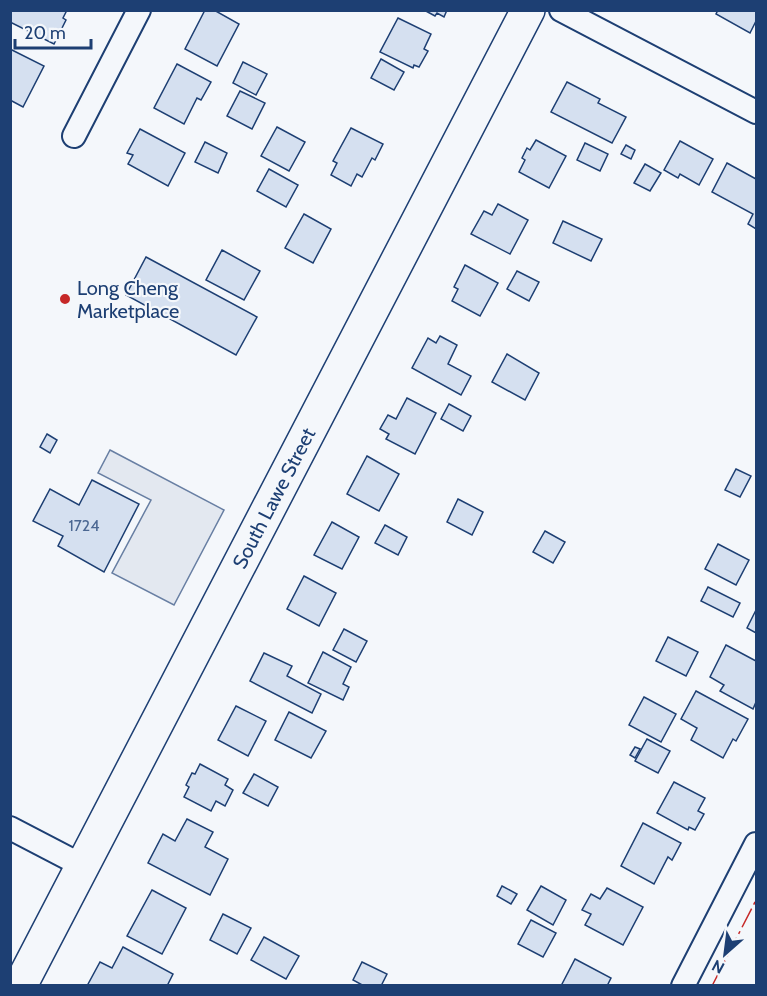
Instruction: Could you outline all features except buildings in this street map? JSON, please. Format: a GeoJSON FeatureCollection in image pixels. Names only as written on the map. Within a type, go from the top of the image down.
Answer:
{"type":"FeatureCollection","features":[{"type":"Feature","properties":{"kind":"main road","name":"South Lawe Street"},"geometry":{"type":"LineString","coordinates":[[20,986],[528,10]]}},
{"type":"Feature","properties":{"kind":"street"},"geometry":{"type":"LineString","coordinates":[[74,136],[140,10]]}},
{"type":"Feature","properties":{"kind":"street"},"geometry":{"type":"LineString","coordinates":[[561,10],[756,112]]}},
{"type":"Feature","properties":{"kind":"street"},"geometry":{"type":"LineString","coordinates":[[10,828],[83,866]]}},
{"type":"Feature","properties":{"kind":"street"},"geometry":{"type":"LineString","coordinates":[[683,986],[756,844]]}},
{"type":"Feature","properties":{"kind":"shaded area"},"geometry":{"type":"Polygon","coordinates":[[[110,450],[224,510],[174,605],[112,573],[151,500],[98,473],[110,450]]]}},
{"type":"Feature","properties":{"kind":"power"},"geometry":{"type":"LineString","coordinates":[[712,986],[756,900]]}},
{"type":"Feature","properties":{"kind":"place","name":"Long Cheng Marketplace"},"geometry":{"type":"Point","coordinates":[65,299]}}]}
